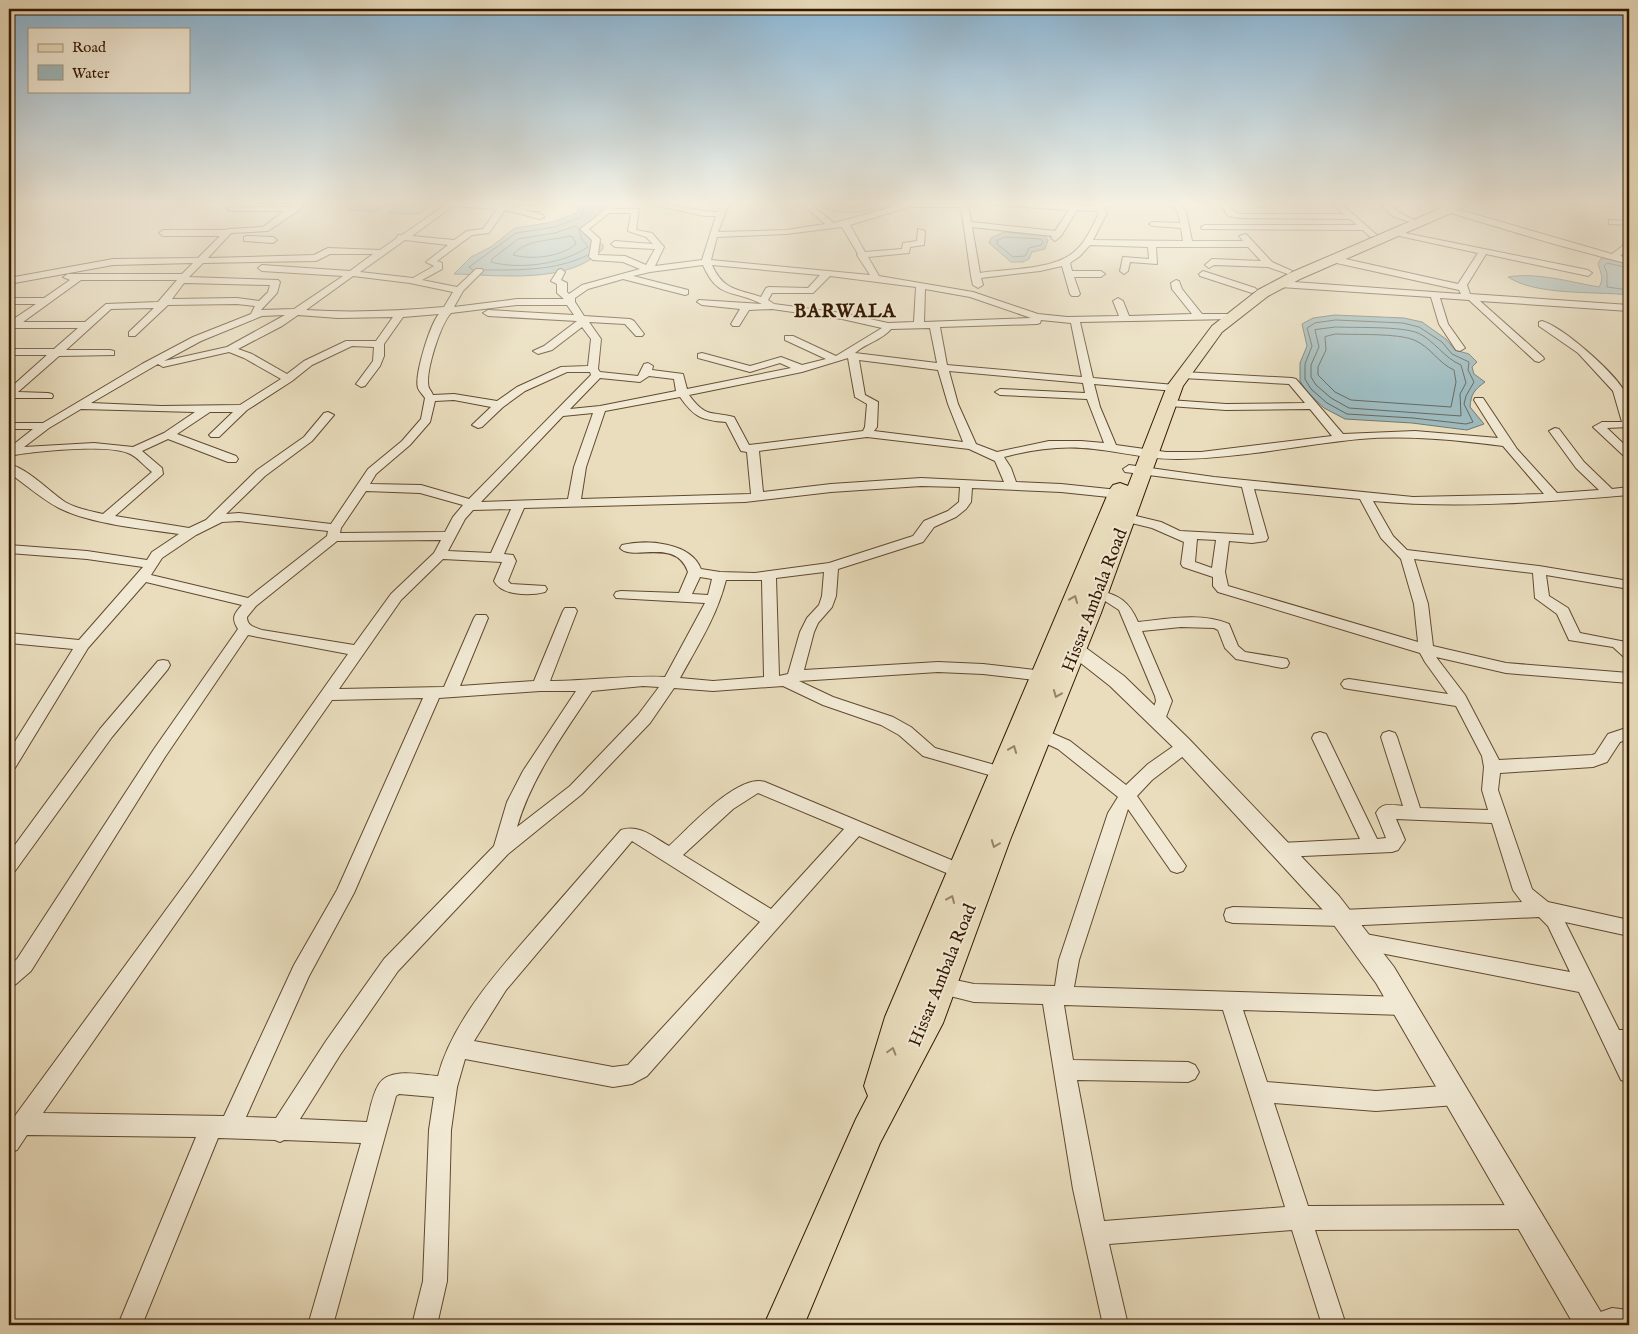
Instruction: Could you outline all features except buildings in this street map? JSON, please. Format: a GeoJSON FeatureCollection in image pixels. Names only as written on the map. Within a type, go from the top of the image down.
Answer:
{"type":"FeatureCollection","features":[{"type":"Feature","properties":{"kind":"main road","name":"Hissar Ambala Road"},"geometry":{"type":"LineString","coordinates":[[784,1325],[868,1131],[927,1023],[996,840],[1040,734],[1068,641],[1139,461],[1172,388],[1217,329],[1218,315],[1269,279],[1298,265]]}},
{"type":"Feature","properties":{"kind":"main road","name":"Hissar Ambala Road"},"geometry":{"type":"LineString","coordinates":[[1218,315],[1263,293],[1279,273],[1308,265]]}},
{"type":"Feature","properties":{"kind":"main road","name":"Hissar Ambala Road"},"geometry":{"type":"LineString","coordinates":[[868,1131],[901,1017],[1043,676],[1068,641],[1097,594],[1122,505]]}},
{"type":"Feature","properties":{"kind":"street"},"geometry":{"type":"LineString","coordinates":[[9,281],[96,265]]}},
{"type":"Feature","properties":{"kind":"street"},"geometry":{"type":"LineString","coordinates":[[132,334],[195,265]]}},
{"type":"Feature","properties":{"kind":"street"},"geometry":{"type":"LineString","coordinates":[[251,280],[264,265]]}},
{"type":"Feature","properties":{"kind":"street"},"geometry":{"type":"LineString","coordinates":[[140,370],[230,349],[279,324],[363,265]]}},
{"type":"Feature","properties":{"kind":"street"},"geometry":{"type":"LineString","coordinates":[[416,280],[439,265]]}},
{"type":"Feature","properties":{"kind":"street"},"geometry":{"type":"LineString","coordinates":[[638,265],[649,269]]}},
{"type":"Feature","properties":{"kind":"street"},"geometry":{"type":"LineString","coordinates":[[649,269],[651,265]]}},
{"type":"Feature","properties":{"kind":"street"},"geometry":{"type":"LineString","coordinates":[[570,300],[574,292],[585,287],[649,269],[680,265]]}},
{"type":"Feature","properties":{"kind":"street"},"geometry":{"type":"LineString","coordinates":[[707,265],[713,278],[720,286],[763,301],[774,307]]}},
{"type":"Feature","properties":{"kind":"street"},"geometry":{"type":"LineString","coordinates":[[739,265],[876,278],[973,295],[1037,317],[1072,320]]}},
{"type":"Feature","properties":{"kind":"street"},"geometry":{"type":"LineString","coordinates":[[868,265],[876,278]]}},
{"type":"Feature","properties":{"kind":"street"},"geometry":{"type":"LineString","coordinates":[[973,295],[978,288],[974,265]]}},
{"type":"Feature","properties":{"kind":"street"},"geometry":{"type":"LineString","coordinates":[[976,276],[1044,265]]}},
{"type":"Feature","properties":{"kind":"street"},"geometry":{"type":"LineString","coordinates":[[1066,265],[1075,294]]}},
{"type":"Feature","properties":{"kind":"street"},"geometry":{"type":"LineString","coordinates":[[1124,272],[1125,265]]}},
{"type":"Feature","properties":{"kind":"street"},"geometry":{"type":"LineString","coordinates":[[1232,265],[1435,296],[1629,308]]}},
{"type":"Feature","properties":{"kind":"street"},"geometry":{"type":"LineString","coordinates":[[1271,265],[1279,273]]}},
{"type":"Feature","properties":{"kind":"street"},"geometry":{"type":"LineString","coordinates":[[1360,265],[1462,288],[1470,298],[1539,359]]}},
{"type":"Feature","properties":{"kind":"street"},"geometry":{"type":"LineString","coordinates":[[1462,288],[1475,265]]}},
{"type":"Feature","properties":{"kind":"street"},"geometry":{"type":"LineString","coordinates":[[1549,265],[1588,273]]}},
{"type":"Feature","properties":{"kind":"street"},"geometry":{"type":"LineString","coordinates":[[262,268],[354,272],[416,280],[459,290]]}},
{"type":"Feature","properties":{"kind":"street"},"geometry":{"type":"LineString","coordinates":[[359,651],[260,634],[245,628],[240,621],[240,616],[251,603],[335,532],[376,468],[406,443],[422,426],[429,412],[430,398],[423,387],[424,374],[435,329],[440,317],[447,311],[459,290],[479,271]]}},
{"type":"Feature","properties":{"kind":"street"},"geometry":{"type":"LineString","coordinates":[[9,1142],[396,597],[440,554],[459,517],[562,413],[595,372],[596,339],[570,300],[562,293],[562,283],[556,281],[561,272]]}},
{"type":"Feature","properties":{"kind":"street"},"geometry":{"type":"LineString","coordinates":[[763,301],[768,290],[810,291],[827,274]]}},
{"type":"Feature","properties":{"kind":"street"},"geometry":{"type":"LineString","coordinates":[[1070,274],[1101,274]]}},
{"type":"Feature","properties":{"kind":"street"},"geometry":{"type":"LineString","coordinates":[[1203,274],[1252,290]]}},
{"type":"Feature","properties":{"kind":"street"},"geometry":{"type":"LineString","coordinates":[[35,277],[183,278],[276,282],[272,293],[256,311],[256,315]]}},
{"type":"Feature","properties":{"kind":"street"},"geometry":{"type":"LineString","coordinates":[[625,277],[685,292]]}},
{"type":"Feature","properties":{"kind":"street"},"geometry":{"type":"LineString","coordinates":[[11,325],[78,278]]}},
{"type":"Feature","properties":{"kind":"street"},"geometry":{"type":"LineString","coordinates":[[1176,283],[1177,289],[1218,315]]}},
{"type":"Feature","properties":{"kind":"street"},"geometry":{"type":"LineString","coordinates":[[919,325],[921,286]]}},
{"type":"Feature","properties":{"kind":"street"},"geometry":{"type":"LineString","coordinates":[[1435,296],[1442,324],[1460,348]]}},
{"type":"Feature","properties":{"kind":"street"},"geometry":{"type":"LineString","coordinates":[[9,452],[45,426],[140,370],[197,339],[256,315],[296,312],[347,315],[400,314],[467,309],[517,302],[570,300]]}},
{"type":"Feature","properties":{"kind":"street"},"geometry":{"type":"LineString","coordinates":[[9,301],[45,301]]}},
{"type":"Feature","properties":{"kind":"street"},"geometry":{"type":"LineString","coordinates":[[9,394],[84,325],[110,306],[237,301],[262,304]]}},
{"type":"Feature","properties":{"kind":"street"},"geometry":{"type":"LineString","coordinates":[[1118,301],[1125,318]]}},
{"type":"Feature","properties":{"kind":"street"},"geometry":{"type":"LineString","coordinates":[[702,302],[746,307],[774,307],[842,316],[888,326],[1218,315]]}},
{"type":"Feature","properties":{"kind":"street"},"geometry":{"type":"LineString","coordinates":[[736,324],[746,307]]}},
{"type":"Feature","properties":{"kind":"street"},"geometry":{"type":"LineString","coordinates":[[1618,308],[1629,320]]}},
{"type":"Feature","properties":{"kind":"street"},"geometry":{"type":"LineString","coordinates":[[467,309],[489,313],[629,322],[639,334]]}},
{"type":"Feature","properties":{"kind":"street"},"geometry":{"type":"LineString","coordinates":[[361,384],[377,364],[381,353],[379,344],[400,314]]}},
{"type":"Feature","properties":{"kind":"street"},"geometry":{"type":"LineString","coordinates":[[538,351],[548,348],[584,319]]}},
{"type":"Feature","properties":{"kind":"street"},"geometry":{"type":"LineString","coordinates":[[1072,320],[1089,380],[1094,407],[1112,449]]}},
{"type":"Feature","properties":{"kind":"street"},"geometry":{"type":"LineString","coordinates":[[934,324],[953,404],[972,446]]}},
{"type":"Feature","properties":{"kind":"street"},"geometry":{"type":"LineString","coordinates":[[1542,324],[1582,352],[1618,390],[1628,424],[1603,425],[1599,427],[1629,455]]}},
{"type":"Feature","properties":{"kind":"street"},"geometry":{"type":"LineString","coordinates":[[11,325],[84,325]]}},
{"type":"Feature","properties":{"kind":"street"},"geometry":{"type":"LineString","coordinates":[[867,434],[871,427],[872,402],[860,397],[850,356],[858,345],[884,331],[888,326]]}},
{"type":"Feature","properties":{"kind":"street"},"geometry":{"type":"LineString","coordinates":[[789,338],[836,360]]}},
{"type":"Feature","properties":{"kind":"street"},"geometry":{"type":"LineString","coordinates":[[215,435],[243,408],[288,379],[305,365],[350,343],[379,344]]}},
{"type":"Feature","properties":{"kind":"street"},"geometry":{"type":"LineString","coordinates":[[230,349],[248,356],[288,379]]}},
{"type":"Feature","properties":{"kind":"street"},"geometry":{"type":"LineString","coordinates":[[9,352],[110,354]]}},
{"type":"Feature","properties":{"kind":"street"},"geometry":{"type":"LineString","coordinates":[[702,356],[750,369],[780,360],[802,369]]}},
{"type":"Feature","properties":{"kind":"street"},"geometry":{"type":"LineString","coordinates":[[562,413],[600,409],[802,369],[850,356],[944,368],[1172,388],[1290,380],[1294,382],[1341,439]]}},
{"type":"Feature","properties":{"kind":"street"},"geometry":{"type":"LineString","coordinates":[[478,425],[516,392],[565,369],[640,379],[647,370],[679,376],[682,392],[690,405],[706,416],[730,419],[744,448],[867,434],[972,446],[998,455],[1004,464],[1011,486]]}},
{"type":"Feature","properties":{"kind":"street"},"geometry":{"type":"LineString","coordinates":[[1172,388],[1226,407],[1314,406]]}},
{"type":"Feature","properties":{"kind":"street"},"geometry":{"type":"LineString","coordinates":[[1000,392],[1091,396]]}},
{"type":"Feature","properties":{"kind":"street"},"geometry":{"type":"LineString","coordinates":[[9,394],[48,396]]}},
{"type":"Feature","properties":{"kind":"street"},"geometry":{"type":"LineString","coordinates":[[430,398],[454,397],[499,405]]}},
{"type":"Feature","properties":{"kind":"street"},"geometry":{"type":"LineString","coordinates":[[1479,400],[1494,428],[1536,479],[1554,497]]}},
{"type":"Feature","properties":{"kind":"street"},"geometry":{"type":"LineString","coordinates":[[80,406],[140,409],[162,407],[243,408]]}},
{"type":"Feature","properties":{"kind":"street"},"geometry":{"type":"LineString","coordinates":[[133,450],[168,435],[207,409]]}},
{"type":"Feature","properties":{"kind":"street"},"geometry":{"type":"LineString","coordinates":[[574,503],[582,454],[600,409]]}},
{"type":"Feature","properties":{"kind":"street"},"geometry":{"type":"LineString","coordinates":[[9,764],[83,645],[143,577],[157,555],[212,520],[261,473],[308,439],[328,415]]}},
{"type":"Feature","properties":{"kind":"street"},"geometry":{"type":"LineString","coordinates":[[9,426],[45,426]]}},
{"type":"Feature","properties":{"kind":"street"},"geometry":{"type":"LineString","coordinates":[[1555,431],[1580,465],[1610,493]]}},
{"type":"Feature","properties":{"kind":"street"},"geometry":{"type":"LineString","coordinates":[[168,435],[232,459]]}},
{"type":"Feature","properties":{"kind":"street"},"geometry":{"type":"LineString","coordinates":[[1139,461],[1361,436],[1461,436],[1507,444]]}},
{"type":"Feature","properties":{"kind":"street"},"geometry":{"type":"LineString","coordinates":[[998,455],[1016,449],[1081,444],[1112,449],[1139,461],[1247,484],[1413,502],[1466,502],[1629,491]]}},
{"type":"Feature","properties":{"kind":"street"},"geometry":{"type":"LineString","coordinates":[[9,452],[80,447],[133,450],[158,472],[106,518]]}},
{"type":"Feature","properties":{"kind":"street"},"geometry":{"type":"LineString","coordinates":[[752,448],[757,496]]}},
{"type":"Feature","properties":{"kind":"street"},"geometry":{"type":"LineString","coordinates":[[9,468],[38,486],[62,505],[76,511],[151,527],[191,532]]}},
{"type":"Feature","properties":{"kind":"street"},"geometry":{"type":"LineString","coordinates":[[363,487],[421,489],[470,505],[519,505],[757,496],[831,488],[921,482],[1061,488],[1122,505],[1156,525],[1191,540],[1188,564],[1218,573]]}},
{"type":"Feature","properties":{"kind":"street"},"geometry":{"type":"LineString","coordinates":[[695,572],[720,576],[769,575],[831,567],[922,536],[929,524],[952,514],[962,506],[965,502],[966,484]]}},
{"type":"Feature","properties":{"kind":"street"},"geometry":{"type":"LineString","coordinates":[[1178,534],[1252,540],[1261,538],[1247,484]]}},
{"type":"Feature","properties":{"kind":"street"},"geometry":{"type":"LineString","coordinates":[[1364,496],[1388,538],[1405,554],[1422,604],[1426,649],[1434,666],[1461,701],[1486,746],[1492,767],[1490,790],[1522,890],[1555,921],[1584,984],[1621,1040],[1629,1073]]}},
{"type":"Feature","properties":{"kind":"street"},"geometry":{"type":"LineString","coordinates":[[496,556],[519,505]]}},
{"type":"Feature","properties":{"kind":"street"},"geometry":{"type":"LineString","coordinates":[[212,520],[232,517],[335,532],[449,536]]}},
{"type":"Feature","properties":{"kind":"street"},"geometry":{"type":"LineString","coordinates":[[1223,537],[1218,573],[1221,576],[1220,586],[1223,589],[1426,649],[1506,668],[1629,678]]}},
{"type":"Feature","properties":{"kind":"street"},"geometry":{"type":"LineString","coordinates":[[627,548],[655,547],[670,550],[690,561],[695,572],[684,597]]}},
{"type":"Feature","properties":{"kind":"street"},"geometry":{"type":"LineString","coordinates":[[9,549],[87,555],[150,564]]}},
{"type":"Feature","properties":{"kind":"street"},"geometry":{"type":"LineString","coordinates":[[440,554],[496,556],[509,559],[501,581],[503,585],[508,588],[540,589]]}},
{"type":"Feature","properties":{"kind":"street"},"geometry":{"type":"LineString","coordinates":[[1405,554],[1539,570],[1629,584]]}},
{"type":"Feature","properties":{"kind":"street"},"geometry":{"type":"LineString","coordinates":[[784,680],[812,621],[825,607],[829,596],[831,567]]}},
{"type":"Feature","properties":{"kind":"street"},"geometry":{"type":"LineString","coordinates":[[1539,570],[1542,598],[1563,611],[1574,637],[1616,643],[1622,645],[1629,654]]}},
{"type":"Feature","properties":{"kind":"street"},"geometry":{"type":"LineString","coordinates":[[769,575],[784,680]]}},
{"type":"Feature","properties":{"kind":"street"},"geometry":{"type":"LineString","coordinates":[[280,1131],[333,1048],[391,965],[450,901],[502,849],[576,790],[644,719],[670,683],[714,600],[720,576]]}},
{"type":"Feature","properties":{"kind":"street"},"geometry":{"type":"LineString","coordinates":[[143,577],[251,603]]}},
{"type":"Feature","properties":{"kind":"street"},"geometry":{"type":"LineString","coordinates":[[1097,594],[1110,598],[1125,608],[1164,701],[1158,721]]}},
{"type":"Feature","properties":{"kind":"street"},"geometry":{"type":"LineString","coordinates":[[621,596],[684,597],[714,600]]}},
{"type":"Feature","properties":{"kind":"street"},"geometry":{"type":"LineString","coordinates":[[540,686],[570,612]]}},
{"type":"Feature","properties":{"kind":"street"},"geometry":{"type":"LineString","coordinates":[[130,1325],[221,1127],[345,893],[442,692],[481,618]]}},
{"type":"Feature","properties":{"kind":"street"},"geometry":{"type":"LineString","coordinates":[[1133,627],[1179,622],[1218,623],[1224,626],[1232,648],[1241,656],[1282,662]]}},
{"type":"Feature","properties":{"kind":"street"},"geometry":{"type":"LineString","coordinates":[[9,978],[24,966],[152,763],[198,693],[245,628]]}},
{"type":"Feature","properties":{"kind":"street"},"geometry":{"type":"LineString","coordinates":[[9,638],[83,645]]}},
{"type":"Feature","properties":{"kind":"street"},"geometry":{"type":"LineString","coordinates":[[1068,641],[1117,681],[1158,721],[1331,903],[1385,974],[1591,1325]]}},
{"type":"Feature","properties":{"kind":"street"},"geometry":{"type":"LineString","coordinates":[[9,866],[106,733],[163,665]]}},
{"type":"Feature","properties":{"kind":"street"},"geometry":{"type":"LineString","coordinates":[[328,695],[442,692],[540,686],[587,686],[636,681],[708,686],[938,667],[983,668],[1043,676]]}},
{"type":"Feature","properties":{"kind":"street"},"geometry":{"type":"LineString","coordinates":[[784,680],[905,731],[929,752],[1003,773]]}},
{"type":"Feature","properties":{"kind":"street"},"geometry":{"type":"LineString","coordinates":[[1349,684],[1461,701]]}},
{"type":"Feature","properties":{"kind":"street"},"geometry":{"type":"LineString","coordinates":[[502,849],[516,802],[531,771],[587,686]]}},
{"type":"Feature","properties":{"kind":"street"},"geometry":{"type":"LineString","coordinates":[[1492,767],[1593,761],[1601,758],[1614,738],[1629,733]]}},
{"type":"Feature","properties":{"kind":"street"},"geometry":{"type":"LineString","coordinates":[[1040,734],[1064,745],[1127,795],[1177,866]]}},
{"type":"Feature","properties":{"kind":"street"},"geometry":{"type":"LineString","coordinates":[[1389,737],[1414,814]]}},
{"type":"Feature","properties":{"kind":"street"},"geometry":{"type":"LineString","coordinates":[[1320,738],[1372,847]]}},
{"type":"Feature","properties":{"kind":"street"},"geometry":{"type":"LineString","coordinates":[[1116,1325],[1085,1189],[1064,1070],[1058,996],[1117,813],[1139,779],[1184,747]]}},
{"type":"Feature","properties":{"kind":"street"},"geometry":{"type":"LineString","coordinates":[[671,856],[719,811],[751,786],[759,786],[962,872]]}},
{"type":"Feature","properties":{"kind":"street"},"geometry":{"type":"LineString","coordinates":[[1281,850],[1392,846],[1396,843],[1386,812],[1498,817]]}},
{"type":"Feature","properties":{"kind":"street"},"geometry":{"type":"LineString","coordinates":[[460,1048],[614,1078],[632,1074],[640,1069],[856,828]]}},
{"type":"Feature","properties":{"kind":"street"},"geometry":{"type":"LineString","coordinates":[[424,1325],[434,1280],[440,1130],[446,1087],[452,1062],[499,984],[627,835],[634,834],[773,920]]}},
{"type":"Feature","properties":{"kind":"street"},"geometry":{"type":"LineString","coordinates":[[1233,915],[1342,918],[1543,909],[1629,928]]}},
{"type":"Feature","properties":{"kind":"street"},"geometry":{"type":"LineString","coordinates":[[1360,941],[1584,984]]}},
{"type":"Feature","properties":{"kind":"street"},"geometry":{"type":"LineString","coordinates":[[941,986],[974,993],[1403,1006]]}},
{"type":"Feature","properties":{"kind":"street"},"geometry":{"type":"LineString","coordinates":[[1230,1001],[1334,1325]]}},
{"type":"Feature","properties":{"kind":"street"},"geometry":{"type":"LineString","coordinates":[[1064,1070],[1188,1072]]}},
{"type":"Feature","properties":{"kind":"street"},"geometry":{"type":"LineString","coordinates":[[321,1325],[374,1133],[390,1087],[396,1084],[446,1087]]}},
{"type":"Feature","properties":{"kind":"street"},"geometry":{"type":"LineString","coordinates":[[1259,1092],[1376,1101],[1456,1095]]}},
{"type":"Feature","properties":{"kind":"street"},"geometry":{"type":"LineString","coordinates":[[22,1124],[221,1127],[280,1131],[374,1133]]}},
{"type":"Feature","properties":{"kind":"street"},"geometry":{"type":"LineString","coordinates":[[1095,1233],[1299,1218],[1527,1216]]}},
{"type":"Feature","properties":{"kind":"street"},"geometry":{"type":"LineString","coordinates":[[1598,1325],[1612,1320],[1629,1322]]}},
{"type":"Feature","properties":{"kind":"water"},"geometry":{"type":"Polygon","coordinates":[[[463,265],[578,265],[553,273],[533,275],[454,274],[463,265]]]}},
{"type":"Feature","properties":{"kind":"water"},"geometry":{"type":"Polygon","coordinates":[[[1598,265],[1629,265],[1629,295],[1550,290],[1520,283],[1508,277],[1542,277],[1599,287],[1602,279],[1598,265]]]}},
{"type":"Feature","properties":{"kind":"water"},"geometry":{"type":"Polygon","coordinates":[[[1335,315],[1404,318],[1422,322],[1446,339],[1455,350],[1469,354],[1477,362],[1472,367],[1474,374],[1485,382],[1474,393],[1470,407],[1484,424],[1467,430],[1412,423],[1345,419],[1324,408],[1307,392],[1300,381],[1300,363],[1307,346],[1302,324],[1313,318],[1335,315]]]}},
{"type":"Feature","properties":{"kind":"district","name":"BARWALA"},"geometry":{"type":"Point","coordinates":[845,310]}}]}
